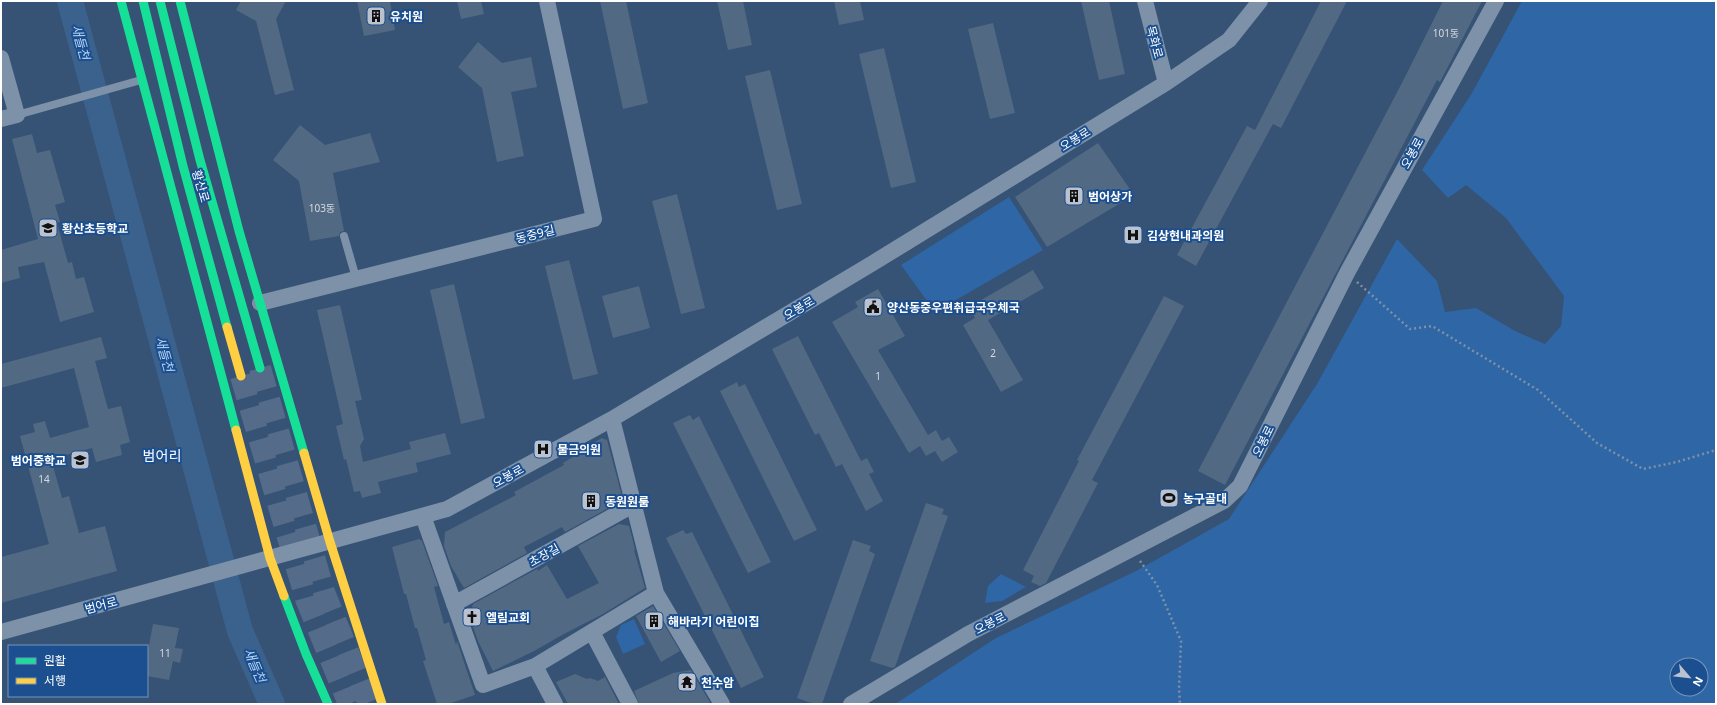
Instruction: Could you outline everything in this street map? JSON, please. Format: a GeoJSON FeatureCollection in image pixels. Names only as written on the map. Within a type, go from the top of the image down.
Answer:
{"type":"FeatureCollection","features":[{"type":"Feature","properties":{"kind":"main road"},"geometry":{"type":"LineString","coordinates":[[121,1],[270,558],[306,654],[328,704]]}},
{"type":"Feature","properties":{"kind":"main road","name":"황산로"},"geometry":{"type":"LineString","coordinates":[[143,1],[183,166],[241,376]]}},
{"type":"Feature","properties":{"kind":"main road","name":"황산로"},"geometry":{"type":"LineString","coordinates":[[160,1],[200,160],[260,368]]}},
{"type":"Feature","properties":{"kind":"main road"},"geometry":{"type":"LineString","coordinates":[[180,1],[239,231],[330,542],[382,704]]}},
{"type":"Feature","properties":{"kind":"street","name":"동중9길"},"geometry":{"type":"LineString","coordinates":[[260,302],[594,219],[547,1]]}},
{"type":"Feature","properties":{"kind":"street","name":"목화로"},"geometry":{"type":"LineString","coordinates":[[1145,1],[1166,83]]}},
{"type":"Feature","properties":{"kind":"street","name":"오봉로"},"geometry":{"type":"LineString","coordinates":[[270,558],[447,509],[612,419],[868,266],[1166,83],[1229,40],[1260,1]]}},
{"type":"Feature","properties":{"kind":"street","name":"오봉로"},"geometry":{"type":"LineString","coordinates":[[850,704],[968,634],[1224,501],[1240,486],[1347,273],[1496,1]]}},
{"type":"Feature","properties":{"kind":"street"},"geometry":{"type":"LineString","coordinates":[[1,58],[18,115],[1,119]]}},
{"type":"Feature","properties":{"kind":"street"},"geometry":{"type":"LineString","coordinates":[[612,419],[656,593],[722,704]]}},
{"type":"Feature","properties":{"kind":"street","name":"초장길"},"geometry":{"type":"LineString","coordinates":[[454,604],[633,505]]}},
{"type":"Feature","properties":{"kind":"street"},"geometry":{"type":"LineString","coordinates":[[423,516],[483,685],[535,666],[656,593]]}},
{"type":"Feature","properties":{"kind":"street","name":"범어로"},"geometry":{"type":"LineString","coordinates":[[1,632],[270,558]]}},
{"type":"Feature","properties":{"kind":"street"},"geometry":{"type":"LineString","coordinates":[[592,632],[630,704]]}},
{"type":"Feature","properties":{"kind":"street"},"geometry":{"type":"LineString","coordinates":[[535,666],[556,704]]}},
{"type":"Feature","properties":{"kind":"lane"},"geometry":{"type":"LineString","coordinates":[[18,115],[142,80]]}},
{"type":"Feature","properties":{"kind":"lane"},"geometry":{"type":"LineString","coordinates":[[344,236],[356,278]]}},
{"type":"Feature","properties":{"kind":"path"},"geometry":{"type":"LineString","coordinates":[[1347,273],[1410,329],[1432,326],[1538,390],[1597,443],[1643,469],[1677,462],[1716,450]]}},
{"type":"Feature","properties":{"kind":"path"},"geometry":{"type":"LineString","coordinates":[[1132,549],[1157,585],[1181,642],[1178,688],[1180,704]]}},
{"type":"Feature","properties":{"kind":"shaded area"},"geometry":{"type":"Polygon","coordinates":[[[1522,1],[1716,1],[1716,704],[895,704],[996,638],[1136,571],[1229,519],[1317,384],[1397,239],[1437,281],[1445,312],[1476,308],[1515,331],[1545,344],[1561,326],[1564,296],[1506,218],[1466,185],[1448,198],[1422,170],[1472,93],[1522,1]]]}},
{"type":"Feature","properties":{"kind":"shaded area"},"geometry":{"type":"Polygon","coordinates":[[[1009,197],[1043,250],[935,312],[901,265],[1009,197]]]}},
{"type":"Feature","properties":{"kind":"shaded area"},"geometry":{"type":"Polygon","coordinates":[[[1001,574],[1026,587],[1002,601],[985,603],[988,586],[1001,574]]]}},
{"type":"Feature","properties":{"kind":"shaded area"},"geometry":{"type":"Polygon","coordinates":[[[634,619],[645,644],[623,654],[616,637],[621,625],[634,619]]]}},
{"type":"Feature","properties":{"kind":"building"},"geometry":{"type":"Polygon","coordinates":[[[241,1],[286,1],[276,19],[294,90],[275,95],[256,21],[236,10],[241,1]]]}},
{"type":"Feature","properties":{"kind":"building","name":"유치원"},"geometry":{"type":"Polygon","coordinates":[[[357,1],[390,1],[395,30],[364,36],[357,1]]]}},
{"type":"Feature","properties":{"kind":"building"},"geometry":{"type":"Polygon","coordinates":[[[457,1],[481,1],[484,14],[461,19],[457,1]]]}},
{"type":"Feature","properties":{"kind":"building"},"geometry":{"type":"Polygon","coordinates":[[[600,1],[626,1],[648,103],[623,109],[600,1]]]}},
{"type":"Feature","properties":{"kind":"building"},"geometry":{"type":"Polygon","coordinates":[[[717,1],[743,1],[752,45],[728,50],[717,1]]]}},
{"type":"Feature","properties":{"kind":"building"},"geometry":{"type":"Polygon","coordinates":[[[834,1],[860,1],[864,20],[839,25],[834,1]]]}},
{"type":"Feature","properties":{"kind":"building"},"geometry":{"type":"Polygon","coordinates":[[[1081,1],[1109,1],[1125,74],[1099,80],[1081,1]]]}},
{"type":"Feature","properties":{"kind":"building"},"geometry":{"type":"Polygon","coordinates":[[[1321,1],[1347,1],[1281,128],[1273,124],[1196,266],[1177,255],[1247,126],[1255,130],[1321,1]]]}},
{"type":"Feature","properties":{"kind":"building"},"geometry":{"type":"Polygon","coordinates":[[[1443,1],[1482,1],[1440,82],[1437,80],[1225,485],[1198,471],[1403,81],[1443,1]]]}},
{"type":"Feature","properties":{"kind":"building"},"geometry":{"type":"Polygon","coordinates":[[[993,23],[1015,113],[990,119],[968,29],[993,23]]]}},
{"type":"Feature","properties":{"kind":"building"},"geometry":{"type":"Polygon","coordinates":[[[478,42],[502,63],[531,57],[537,87],[511,92],[524,156],[497,162],[482,88],[458,67],[478,42]]]}},
{"type":"Feature","properties":{"kind":"building"},"geometry":{"type":"Polygon","coordinates":[[[884,48],[916,182],[891,188],[859,54],[884,48]]]}},
{"type":"Feature","properties":{"kind":"building"},"geometry":{"type":"Polygon","coordinates":[[[770,70],[802,204],[777,210],[745,76],[770,70]]]}},
{"type":"Feature","properties":{"kind":"building"},"geometry":{"type":"Polygon","coordinates":[[[300,125],[325,145],[370,133],[380,162],[333,173],[344,231],[340,232],[339,236],[310,241],[299,181],[273,160],[300,125]]]}},
{"type":"Feature","properties":{"kind":"building"},"geometry":{"type":"Polygon","coordinates":[[[32,134],[37,153],[50,150],[65,202],[55,205],[60,222],[57,223],[68,263],[72,262],[76,279],[84,277],[94,312],[60,322],[44,262],[18,267],[20,278],[1,283],[1,250],[38,239],[12,139],[32,134]]]}},
{"type":"Feature","properties":{"kind":"building","name":"범어상가"},"geometry":{"type":"Polygon","coordinates":[[[1098,143],[1134,195],[1047,247],[1015,197],[1098,143]]]}},
{"type":"Feature","properties":{"kind":"building"},"geometry":{"type":"Polygon","coordinates":[[[677,194],[705,308],[681,314],[652,201],[677,194]]]}},
{"type":"Feature","properties":{"kind":"building"},"geometry":{"type":"Polygon","coordinates":[[[569,260],[598,374],[573,380],[545,266],[569,260]]]}},
{"type":"Feature","properties":{"kind":"building"},"geometry":{"type":"Polygon","coordinates":[[[1033,270],[1044,288],[988,320],[1023,380],[1001,392],[963,325],[975,318],[969,307],[1033,270]]]}},
{"type":"Feature","properties":{"kind":"building"},"geometry":{"type":"Polygon","coordinates":[[[454,284],[485,418],[461,424],[430,290],[454,284]]]}},
{"type":"Feature","properties":{"kind":"building"},"geometry":{"type":"Polygon","coordinates":[[[639,286],[650,328],[613,338],[602,296],[639,286]]]}},
{"type":"Feature","properties":{"kind":"building"},"geometry":{"type":"Polygon","coordinates":[[[878,289],[905,336],[878,350],[928,435],[936,430],[942,441],[949,437],[958,452],[942,462],[935,451],[926,456],[920,446],[909,453],[832,322],[858,307],[855,302],[878,289]]]}},
{"type":"Feature","properties":{"kind":"building"},"geometry":{"type":"Polygon","coordinates":[[[1164,296],[1184,306],[1092,480],[1098,483],[1046,583],[1040,586],[1031,582],[1034,576],[1023,570],[1079,461],[1077,460],[1164,296]]]}},
{"type":"Feature","properties":{"kind":"building"},"geometry":{"type":"Polygon","coordinates":[[[340,305],[362,400],[355,401],[364,439],[360,446],[363,462],[411,449],[409,442],[445,433],[451,454],[416,463],[418,472],[378,482],[381,493],[362,498],[360,491],[354,492],[346,459],[344,460],[336,426],[343,424],[317,310],[340,305]]]}},
{"type":"Feature","properties":{"kind":"building"},"geometry":{"type":"Polygon","coordinates":[[[798,336],[861,461],[867,458],[874,472],[869,474],[883,501],[866,511],[842,464],[836,467],[819,433],[815,435],[772,349],[798,336]]]}},
{"type":"Feature","properties":{"kind":"building"},"geometry":{"type":"Polygon","coordinates":[[[101,337],[107,358],[95,361],[108,409],[121,406],[130,442],[120,445],[122,455],[96,462],[92,448],[51,459],[62,498],[69,496],[79,533],[105,526],[117,571],[1,603],[1,557],[49,544],[20,436],[35,432],[33,424],[45,421],[50,438],[89,427],[74,368],[1,388],[1,364],[101,337]]]}},
{"type":"Feature","properties":{"kind":"building"},"geometry":{"type":"Polygon","coordinates":[[[737,382],[739,387],[745,384],[817,530],[794,541],[720,391],[737,382]]]}},
{"type":"Feature","properties":{"kind":"building"},"geometry":{"type":"Polygon","coordinates":[[[690,415],[693,420],[699,416],[771,562],[748,573],[673,423],[690,415]]]}},
{"type":"Feature","properties":{"kind":"building"},"geometry":{"type":"Polygon","coordinates":[[[602,438],[607,440],[623,500],[565,532],[562,527],[524,547],[527,553],[464,588],[451,566],[444,546],[445,532],[516,495],[514,492],[564,465],[563,463],[602,438]]]}},
{"type":"Feature","properties":{"kind":"building"},"geometry":{"type":"Polygon","coordinates":[[[926,503],[944,509],[942,514],[948,516],[895,667],[892,668],[870,661],[926,503]]]}},
{"type":"Feature","properties":{"kind":"building"},"geometry":{"type":"Polygon","coordinates":[[[619,524],[629,526],[645,588],[603,614],[493,671],[478,641],[469,616],[473,604],[547,565],[567,599],[599,583],[578,546],[619,524]]]}},
{"type":"Feature","properties":{"kind":"building"},"geometry":{"type":"Polygon","coordinates":[[[683,530],[686,534],[692,532],[764,677],[741,688],[666,538],[683,530]]]}},
{"type":"Feature","properties":{"kind":"building"},"geometry":{"type":"Polygon","coordinates":[[[419,539],[422,541],[438,586],[434,587],[444,624],[449,622],[475,695],[448,704],[437,704],[423,661],[426,660],[417,628],[415,628],[406,594],[404,594],[392,547],[419,539]]]}},
{"type":"Feature","properties":{"kind":"building"},"geometry":{"type":"Polygon","coordinates":[[[853,540],[871,546],[869,551],[875,554],[822,704],[814,704],[797,698],[853,540]]]}},
{"type":"Feature","properties":{"kind":"building"},"geometry":{"type":"Polygon","coordinates":[[[653,606],[680,651],[661,662],[636,616],[653,606]]]}},
{"type":"Feature","properties":{"kind":"building"},"geometry":{"type":"Polygon","coordinates":[[[153,624],[179,628],[175,648],[183,649],[180,663],[173,661],[169,680],[148,676],[148,651],[153,624]]]}},
{"type":"Feature","properties":{"kind":"building"},"geometry":{"type":"Polygon","coordinates":[[[691,670],[711,704],[639,704],[634,691],[673,673],[691,670]]]}},
{"type":"Feature","properties":{"kind":"building"},"geometry":{"type":"Polygon","coordinates":[[[575,674],[587,679],[590,678],[598,681],[605,677],[619,704],[568,704],[556,682],[575,674]]]}},
{"type":"Feature","properties":{"kind":"waterway","name":"새들천"},"geometry":{"type":"LineString","coordinates":[[70,1],[240,631],[272,704]]}},
{"type":"Feature","properties":{"kind":"tunnel"},"geometry":{"type":"LineString","coordinates":[[260,368],[324,592],[369,704]]}},
{"type":"Feature","properties":{"kind":"tunnel"},"geometry":{"type":"LineString","coordinates":[[241,376],[306,599],[349,704]]}},
{"type":"Feature","properties":{"kind":"traffic: fast"},"geometry":{"type":"LineString","coordinates":[[121,1],[236,430]]}},
{"type":"Feature","properties":{"kind":"traffic: fast"},"geometry":{"type":"LineString","coordinates":[[143,1],[183,166],[227,327]]}},
{"type":"Feature","properties":{"kind":"traffic: fast"},"geometry":{"type":"LineString","coordinates":[[160,1],[200,160],[260,368]]}},
{"type":"Feature","properties":{"kind":"traffic: fast"},"geometry":{"type":"LineString","coordinates":[[180,1],[239,231],[304,453]]}},
{"type":"Feature","properties":{"kind":"traffic: fast"},"geometry":{"type":"LineString","coordinates":[[284,596],[306,654],[328,704]]}},
{"type":"Feature","properties":{"kind":"traffic: slow"},"geometry":{"type":"LineString","coordinates":[[227,327],[241,376]]}},
{"type":"Feature","properties":{"kind":"traffic: slow"},"geometry":{"type":"LineString","coordinates":[[236,430],[270,558],[284,596]]}},
{"type":"Feature","properties":{"kind":"traffic: slow"},"geometry":{"type":"LineString","coordinates":[[304,453],[330,542],[382,704]]}},
{"type":"Feature","properties":{"kind":"place","name":"유치원"},"geometry":{"type":"Point","coordinates":[376,16]}},
{"type":"Feature","properties":{"kind":"place","name":"범어상가"},"geometry":{"type":"Point","coordinates":[1074,196]}},
{"type":"Feature","properties":{"kind":"place","name":"황산초등학교"},"geometry":{"type":"Point","coordinates":[48,228]}},
{"type":"Feature","properties":{"kind":"place","name":"김상현내과의원"},"geometry":{"type":"Point","coordinates":[1133,235]}},
{"type":"Feature","properties":{"kind":"place","name":"양산동중우편취급국우체국"},"geometry":{"type":"Point","coordinates":[873,307]}},
{"type":"Feature","properties":{"kind":"place","name":"물금의원"},"geometry":{"type":"Point","coordinates":[543,449]}},
{"type":"Feature","properties":{"kind":"place","name":"범어중학교"},"geometry":{"type":"Point","coordinates":[80,460]}},
{"type":"Feature","properties":{"kind":"place","name":"농구골대"},"geometry":{"type":"Point","coordinates":[1169,498]}},
{"type":"Feature","properties":{"kind":"place","name":"동원원룸"},"geometry":{"type":"Point","coordinates":[591,501]}},
{"type":"Feature","properties":{"kind":"place","name":"엘림교회"},"geometry":{"type":"Point","coordinates":[472,617]}},
{"type":"Feature","properties":{"kind":"place","name":"해바라기 어린이집"},"geometry":{"type":"Point","coordinates":[654,621]}},
{"type":"Feature","properties":{"kind":"place","name":"천수암"},"geometry":{"type":"Point","coordinates":[687,682]}},
{"type":"Feature","properties":{"kind":"district","name":"범어리"},"geometry":{"type":"Point","coordinates":[162,455]}}]}
